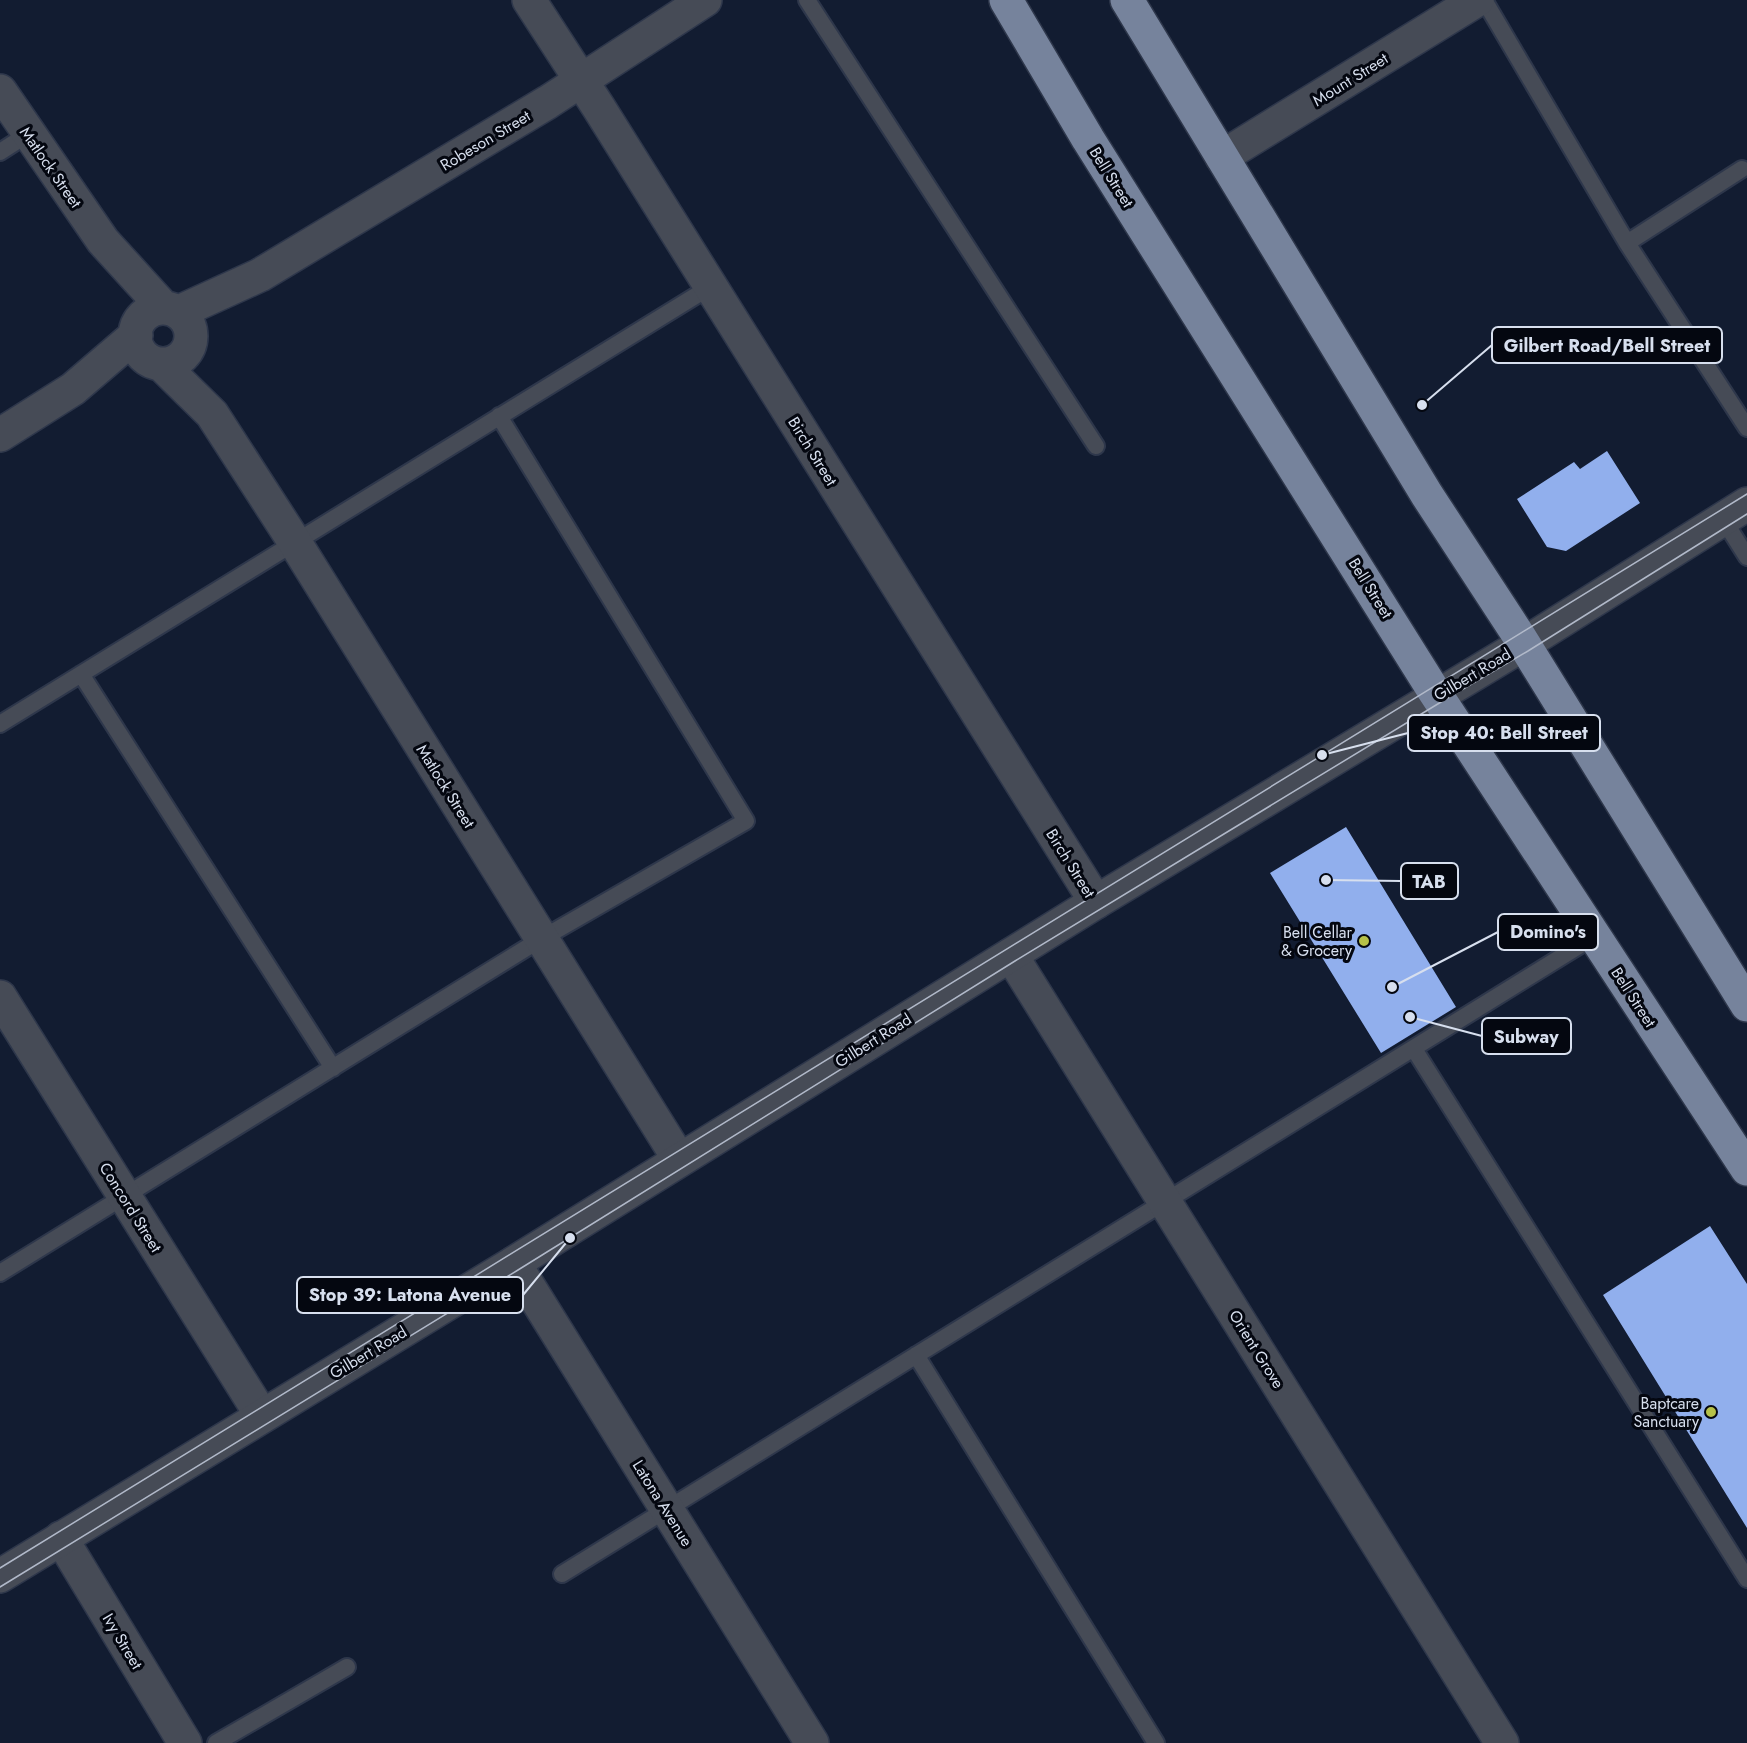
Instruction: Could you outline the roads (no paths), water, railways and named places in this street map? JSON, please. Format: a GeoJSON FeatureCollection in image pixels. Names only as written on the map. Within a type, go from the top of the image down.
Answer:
{"type":"FeatureCollection","features":[{"type":"Feature","properties":{"kind":"highway","name":"Bell Street"},"geometry":{"type":"LineString","coordinates":[[1006,0],[1088,140],[1437,695],[1747,1169]]}},
{"type":"Feature","properties":{"kind":"highway"},"geometry":{"type":"LineString","coordinates":[[1127,0],[1427,495],[1524,644],[1747,1005]]}},
{"type":"Feature","properties":{"kind":"street","name":"Birch Street"},"geometry":{"type":"LineString","coordinates":[[529,0],[1096,902]]}},
{"type":"Feature","properties":{"kind":"street","name":"Robeson Street"},"geometry":{"type":"LineString","coordinates":[[0,435],[581,82],[705,0]]}},
{"type":"Feature","properties":{"kind":"street","name":"Mount Street"},"geometry":{"type":"LineString","coordinates":[[1222,157],[1477,0]]}},
{"type":"Feature","properties":{"kind":"street","name":"Matlock Street"},"geometry":{"type":"LineString","coordinates":[[0,91],[28,135],[103,241],[164,335],[679,1159]]}},
{"type":"Feature","properties":{"kind":"street","name":"Gilbert Road"},"geometry":{"type":"LineString","coordinates":[[0,1576],[514,1263],[1096,902],[1524,644],[1735,512]]}},
{"type":"Feature","properties":{"kind":"street","name":"Orient Grove"},"geometry":{"type":"LineString","coordinates":[[1011,955],[1502,1743]]}},
{"type":"Feature","properties":{"kind":"street","name":"Concord Street"},"geometry":{"type":"LineString","coordinates":[[0,998],[262,1416]]}},
{"type":"Feature","properties":{"kind":"street","name":"Latona Avenue"},"geometry":{"type":"LineString","coordinates":[[514,1263],[812,1743]]}},
{"type":"Feature","properties":{"kind":"street","name":"Ivy Street"},"geometry":{"type":"LineString","coordinates":[[61,1538],[185,1743]]}},
{"type":"Feature","properties":{"kind":"lane"},"geometry":{"type":"LineString","coordinates":[[807,0],[1096,446]]}},
{"type":"Feature","properties":{"kind":"lane"},"geometry":{"type":"LineString","coordinates":[[1484,0],[1627,243],[1747,428]]}},
{"type":"Feature","properties":{"kind":"lane"},"geometry":{"type":"LineString","coordinates":[[0,152],[28,135]]}},
{"type":"Feature","properties":{"kind":"lane"},"geometry":{"type":"LineString","coordinates":[[1627,243],[1742,169]]}},
{"type":"Feature","properties":{"kind":"lane"},"geometry":{"type":"LineString","coordinates":[[0,724],[710,287]]}},
{"type":"Feature","properties":{"kind":"lane"},"geometry":{"type":"LineString","coordinates":[[0,1273],[541,939],[746,821],[499,416]]}},
{"type":"Feature","properties":{"kind":"lane"},"geometry":{"type":"LineString","coordinates":[[1735,512],[1747,557]]}},
{"type":"Feature","properties":{"kind":"lane"},"geometry":{"type":"LineString","coordinates":[[81,674],[333,1068]]}},
{"type":"Feature","properties":{"kind":"lane"},"geometry":{"type":"LineString","coordinates":[[562,1574],[1595,936]]}},
{"type":"Feature","properties":{"kind":"lane"},"geometry":{"type":"LineString","coordinates":[[1414,1049],[1747,1579]]}},
{"type":"Feature","properties":{"kind":"lane"},"geometry":{"type":"LineString","coordinates":[[916,1355],[1156,1743]]}},
{"type":"Feature","properties":{"kind":"lane"},"geometry":{"type":"LineString","coordinates":[[216,1743],[346,1667]]}},
{"type":"Feature","properties":{"kind":"tram line"},"geometry":{"type":"LineString","coordinates":[[0,1568],[1747,494]]}},
{"type":"Feature","properties":{"kind":"tram line"},"geometry":{"type":"LineString","coordinates":[[0,1587],[518,1270],[1015,961],[1528,651],[1747,514]]}},
{"type":"Feature","properties":{"kind":"place","name":"Gilbert Road/Bell Street"},"geometry":{"type":"Point","coordinates":[1422,405]}},
{"type":"Feature","properties":{"kind":"place","name":"Stop 40: Bell Street"},"geometry":{"type":"Point","coordinates":[1322,755]}},
{"type":"Feature","properties":{"kind":"place","name":"TAB"},"geometry":{"type":"Point","coordinates":[1326,880]}},
{"type":"Feature","properties":{"kind":"place","name":"Bell Cellar & Grocery"},"geometry":{"type":"Point","coordinates":[1364,941]}},
{"type":"Feature","properties":{"kind":"place","name":"Domino's"},"geometry":{"type":"Point","coordinates":[1392,987]}},
{"type":"Feature","properties":{"kind":"place","name":"Subway"},"geometry":{"type":"Point","coordinates":[1410,1017]}},
{"type":"Feature","properties":{"kind":"place","name":"Stop 39: Latona Avenue"},"geometry":{"type":"Point","coordinates":[570,1238]}},
{"type":"Feature","properties":{"kind":"place","name":"Baptcare Sanctuary"},"geometry":{"type":"Point","coordinates":[1711,1412]}}]}
